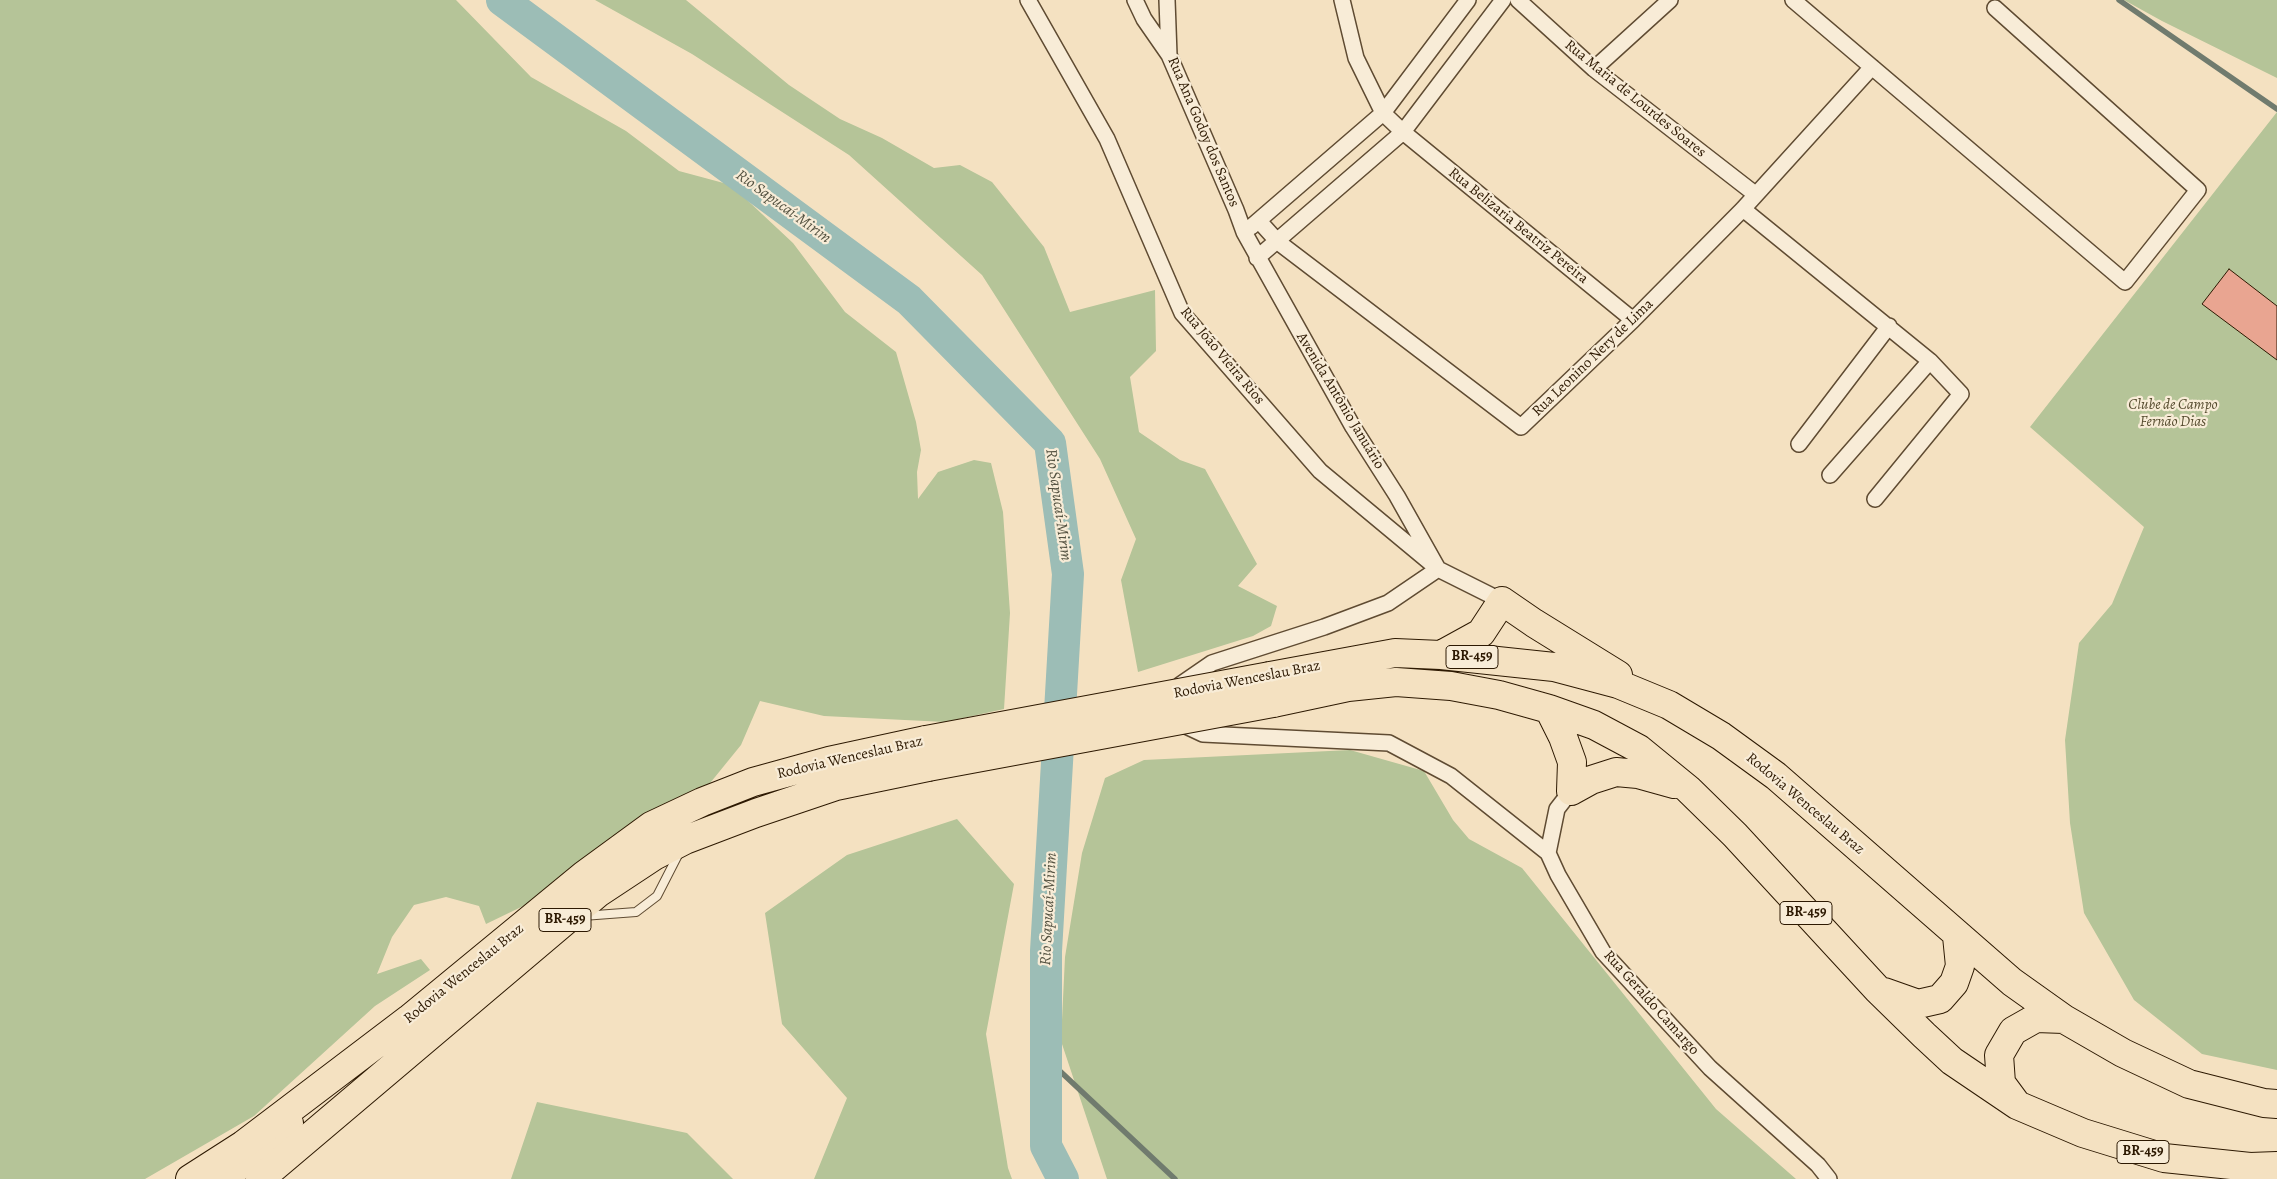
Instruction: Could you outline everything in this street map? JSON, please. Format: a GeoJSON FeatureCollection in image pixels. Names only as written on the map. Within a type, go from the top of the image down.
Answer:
{"type":"FeatureCollection","features":[{"type":"Feature","properties":{"kind":"highway"},"geometry":{"type":"LineString","coordinates":[[1441,655],[1481,633],[1502,601],[1534,623],[1669,705]]}},
{"type":"Feature","properties":{"kind":"highway","name":"Rodovia Wenceslau Braz"},"geometry":{"type":"LineString","coordinates":[[408,1018],[584,875],[651,826],[702,802],[753,782],[829,762],[926,740],[1270,676],[1396,654],[1441,655],[1554,667],[1618,684],[1669,705],[1721,736],[1776,776],[1957,936],[2012,982],[2064,1019],[2123,1053],[2189,1084],[2264,1103],[2277,1104]]}},
{"type":"Feature","properties":{"kind":"highway","name":"Rodovia Wenceslau Braz"},"geometry":{"type":"LineString","coordinates":[[260,1179],[598,893],[654,856],[685,840],[756,813],[836,786],[1348,687],[1396,682],[1452,686],[1499,695],[1549,709],[1594,725],[1639,749],[1688,788],[1735,835],[1878,990],[1952,1061],[2017,1105],[2083,1133],[2164,1158],[2250,1167],[2277,1166]]}},
{"type":"Feature","properties":{"kind":"highway"},"geometry":{"type":"LineString","coordinates":[[1549,709],[1563,737],[1572,762],[1571,791]]}},
{"type":"Feature","properties":{"kind":"highway","name":"BR-459"},"geometry":{"type":"LineString","coordinates":[[1571,791],[1591,780],[1616,772],[1638,774],[1688,788]]}},
{"type":"Feature","properties":{"kind":"highway"},"geometry":{"type":"LineString","coordinates":[[1878,990],[1918,1004],[1940,999],[1954,983],[1960,966],[1957,936]]}},
{"type":"Feature","properties":{"kind":"highway","name":"BR-459"},"geometry":{"type":"LineString","coordinates":[[190,1179],[243,1145],[408,1018]]}},
{"type":"Feature","properties":{"kind":"highway"},"geometry":{"type":"LineString","coordinates":[[2017,1105],[2001,1083],[1999,1055],[2012,1031],[2036,1018],[2064,1019]]}},
{"type":"Feature","properties":{"kind":"main road","name":"Rodovia Wenceslau Braz"},"geometry":{"type":"LineString","coordinates":[[227,1179],[408,1018]]}},
{"type":"Feature","properties":{"kind":"street","name":"Rua João Vieira Rios"},"geometry":{"type":"LineString","coordinates":[[1028,0],[1107,139],[1182,313],[1320,471],[1438,569],[1502,601]]}},
{"type":"Feature","properties":{"kind":"street"},"geometry":{"type":"LineString","coordinates":[[1135,0],[1144,19],[1169,55]]}},
{"type":"Feature","properties":{"kind":"street","name":"Rua Ana Godoy dos Santos"},"geometry":{"type":"LineString","coordinates":[[1167,0],[1169,55],[1244,232]]}},
{"type":"Feature","properties":{"kind":"street"},"geometry":{"type":"LineString","coordinates":[[1342,0],[1356,58],[1383,113]]}},
{"type":"Feature","properties":{"kind":"street"},"geometry":{"type":"LineString","coordinates":[[1244,232],[1383,113],[1468,0]]}},
{"type":"Feature","properties":{"kind":"street"},"geometry":{"type":"LineString","coordinates":[[1257,258],[1278,242],[1403,132],[1503,0]]}},
{"type":"Feature","properties":{"kind":"street","name":"Rua Maria de Lourdes Soares"},"geometry":{"type":"LineString","coordinates":[[1518,0],[1594,69],[1755,194]]}},
{"type":"Feature","properties":{"kind":"street"},"geometry":{"type":"LineString","coordinates":[[1594,69],[1670,0]]}},
{"type":"Feature","properties":{"kind":"street"},"geometry":{"type":"LineString","coordinates":[[1794,0],[2124,282],[2198,190],[1995,8]]}},
{"type":"Feature","properties":{"kind":"street","name":"Rua Leonino Nery de Lima"},"geometry":{"type":"LineString","coordinates":[[1259,221],[1278,242],[1521,427],[1633,320],[1743,210],[1755,194],[1872,67]]}},
{"type":"Feature","properties":{"kind":"street","name":"Rua Belizaria Beatriz Pereira"},"geometry":{"type":"LineString","coordinates":[[1383,113],[1403,132],[1633,320]]}},
{"type":"Feature","properties":{"kind":"street"},"geometry":{"type":"LineString","coordinates":[[1743,210],[1889,326],[1930,361],[1961,394],[1875,499]]}},
{"type":"Feature","properties":{"kind":"street","name":"Avenida Antônio Januário"},"geometry":{"type":"LineString","coordinates":[[1244,232],[1257,258],[1438,569]]}},
{"type":"Feature","properties":{"kind":"street"},"geometry":{"type":"LineString","coordinates":[[1799,444],[1889,326]]}},
{"type":"Feature","properties":{"kind":"street"},"geometry":{"type":"LineString","coordinates":[[1830,475],[1930,361]]}},
{"type":"Feature","properties":{"kind":"street"},"geometry":{"type":"LineString","coordinates":[[1438,569],[1388,603],[1212,663],[1180,685],[1175,700],[1177,712],[1186,726],[1203,734],[1389,743],[1451,776],[1548,853],[1557,809],[1571,791]]}},
{"type":"Feature","properties":{"kind":"street","name":"Rua Geraldo Camargo"},"geometry":{"type":"LineString","coordinates":[[1548,853],[1558,876],[1603,952],[1710,1068],[1818,1165],[1829,1179]]}},
{"type":"Feature","properties":{"kind":"lane"},"geometry":{"type":"LineString","coordinates":[[568,918],[636,912],[657,896],[685,840]]}},
{"type":"Feature","properties":{"kind":"green space"},"geometry":{"type":"Polygon","coordinates":[[[0,0],[456,0],[531,77],[626,131],[679,171],[731,185],[793,243],[845,312],[896,352],[916,422],[921,450],[917,472],[918,499],[938,472],[974,460],[991,463],[1003,512],[1010,613],[1004,709],[945,722],[824,716],[760,701],[741,745],[702,793],[546,895],[486,924],[479,906],[446,897],[414,905],[392,937],[377,974],[421,959],[430,970],[375,1006],[254,1116],[145,1179],[0,1179],[0,0]]]}},
{"type":"Feature","properties":{"kind":"green space"},"geometry":{"type":"Polygon","coordinates":[[[595,0],[686,0],[789,85],[840,119],[882,138],[934,168],[960,165],[992,182],[1044,247],[1070,312],[1155,290],[1156,351],[1130,377],[1139,432],[1180,460],[1205,469],[1257,564],[1238,586],[1277,606],[1271,626],[1253,636],[1138,672],[1121,580],[1136,539],[1100,459],[982,275],[849,155],[692,54],[595,0]]]}},
{"type":"Feature","properties":{"kind":"green space"},"geometry":{"type":"Polygon","coordinates":[[[2124,0],[2277,0],[2277,78],[2162,21],[2124,0]]]}},
{"type":"Feature","properties":{"kind":"green space","name":"Clube de Campo Fernão Dias"},"geometry":{"type":"Polygon","coordinates":[[[2277,112],[2277,1070],[2202,1054],[2134,1000],[2084,913],[2070,823],[2065,740],[2079,643],[2112,604],[2144,527],[2030,427],[2277,112]]]}},
{"type":"Feature","properties":{"kind":"green space"},"geometry":{"type":"Polygon","coordinates":[[[1350,750],[1424,771],[1453,820],[1469,839],[1522,868],[1716,1109],[1796,1179],[1107,1179],[1061,1041],[1065,957],[1082,853],[1105,778],[1144,760],[1350,750]]]}},
{"type":"Feature","properties":{"kind":"green space"},"geometry":{"type":"Polygon","coordinates":[[[957,819],[1014,884],[986,1034],[1008,1168],[1012,1179],[814,1179],[847,1098],[782,1024],[765,913],[847,855],[957,819]]]}},
{"type":"Feature","properties":{"kind":"green space"},"geometry":{"type":"Polygon","coordinates":[[[537,1102],[687,1133],[733,1179],[511,1179],[537,1102]]]}},
{"type":"Feature","properties":{"kind":"building"},"geometry":{"type":"Polygon","coordinates":[[[2229,269],[2277,306],[2277,360],[2202,304],[2229,269]]]}},
{"type":"Feature","properties":{"kind":"waterway","name":"Rio Sapucaí-Mirim"},"geometry":{"type":"LineString","coordinates":[[502,0],[909,300],[1050,443],[1068,574],[1046,951],[1046,1146],[1063,1179]]}},
{"type":"Feature","properties":{"kind":"waterway"},"geometry":{"type":"LineString","coordinates":[[2119,0],[2277,109]]}},
{"type":"Feature","properties":{"kind":"waterway"},"geometry":{"type":"LineString","coordinates":[[1046,1058],[1175,1179]]}}]}
